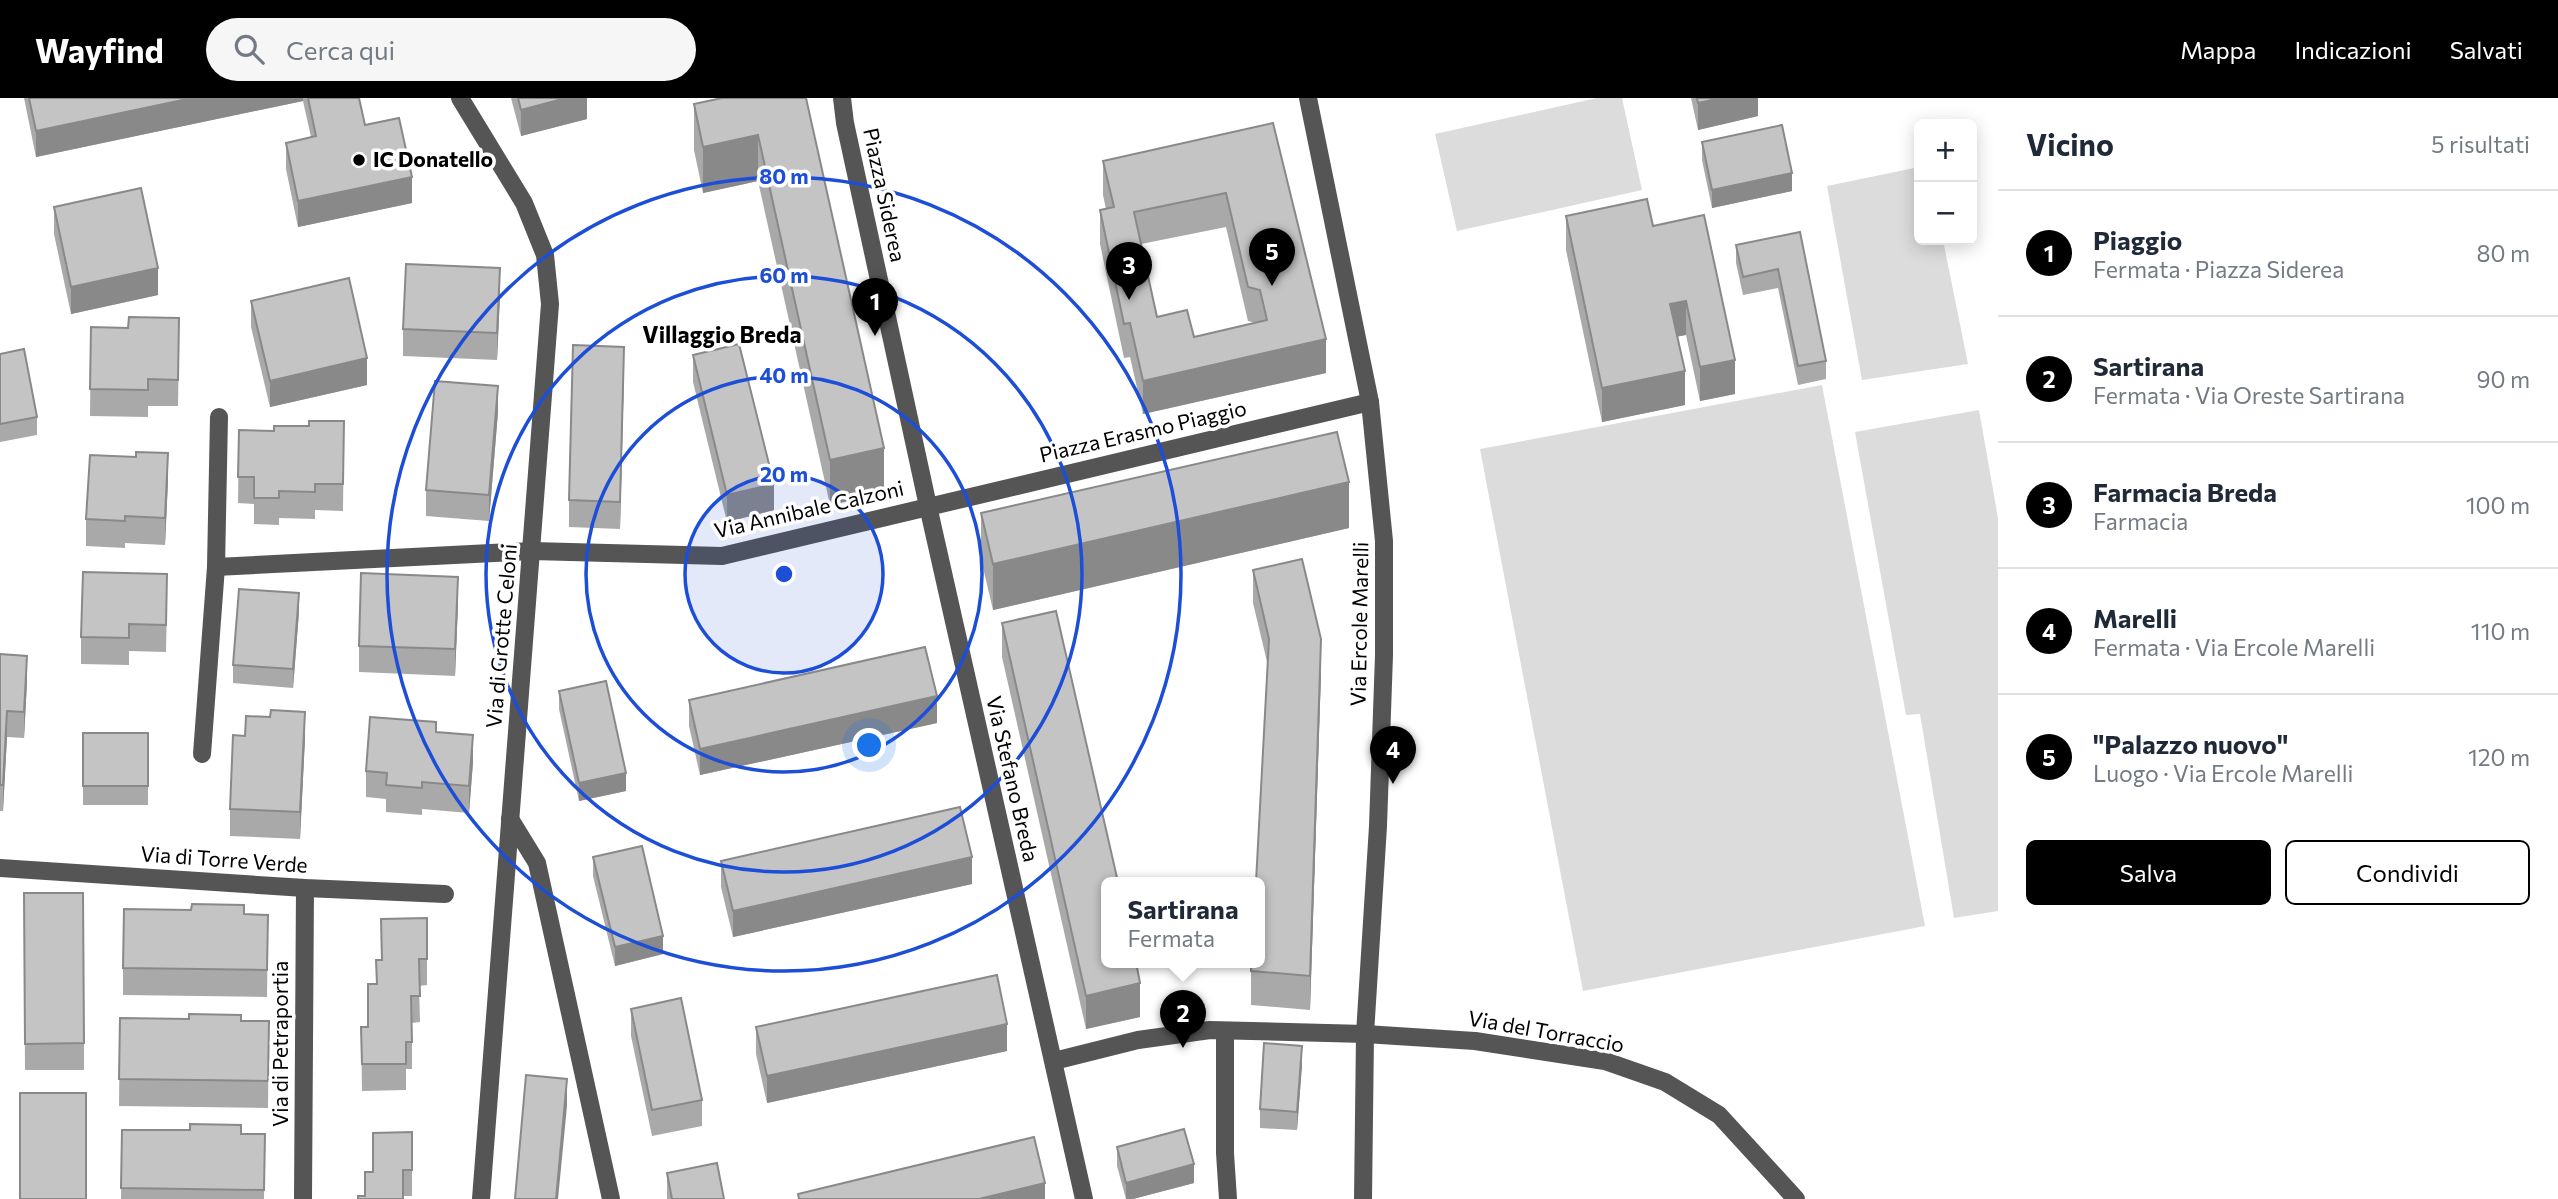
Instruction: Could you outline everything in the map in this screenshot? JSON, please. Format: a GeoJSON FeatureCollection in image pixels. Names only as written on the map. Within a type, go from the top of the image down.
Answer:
{"type":"FeatureCollection","features":[{"type":"Feature","properties":{"kind":"street","name":"Via di Grotte Celoni"},"geometry":{"type":"LineString","coordinates":[[460,98],[524,203],[545,255],[550,304],[481,1199]]}},
{"type":"Feature","properties":{"kind":"street","name":"Piazza Siderea"},"geometry":{"type":"LineString","coordinates":[[842,98],[845,123],[928,506]]}},
{"type":"Feature","properties":{"kind":"street","name":"Via Ercole Marelli"},"geometry":{"type":"LineString","coordinates":[[1308,98],[1370,402],[1384,541],[1378,826],[1365,1034],[1363,1199]]}},
{"type":"Feature","properties":{"kind":"street","name":"Piazza Erasmo Piaggio"},"geometry":{"type":"LineString","coordinates":[[928,506],[1370,402]]}},
{"type":"Feature","properties":{"kind":"street"},"geometry":{"type":"LineString","coordinates":[[202,754],[216,567],[219,417]]}},
{"type":"Feature","properties":{"kind":"street","name":"Via Annibale Calzoni"},"geometry":{"type":"LineString","coordinates":[[216,567],[532,551],[722,556],[928,506]]}},
{"type":"Feature","properties":{"kind":"street","name":"Via Stefano Breda"},"geometry":{"type":"LineString","coordinates":[[928,506],[1084,1199]]}},
{"type":"Feature","properties":{"kind":"street"},"geometry":{"type":"LineString","coordinates":[[510,819],[537,863],[611,1199]]}},
{"type":"Feature","properties":{"kind":"street","name":"Via di Torre Verde"},"geometry":{"type":"LineString","coordinates":[[0,868],[305,888],[445,894]]}},
{"type":"Feature","properties":{"kind":"street","name":"Via di Petraportia"},"geometry":{"type":"LineString","coordinates":[[303,1199],[305,888]]}},
{"type":"Feature","properties":{"kind":"street","name":"Via del Torraccio"},"geometry":{"type":"LineString","coordinates":[[1054,1061],[1138,1041],[1210,1030],[1365,1034],[1475,1041],[1605,1061],[1665,1082],[1719,1115],[1796,1199]]}},
{"type":"Feature","properties":{"kind":"street"},"geometry":{"type":"LineString","coordinates":[[1225,1031],[1224,1153],[1228,1199]]}},
{"type":"Feature","properties":{"kind":"shaded area"},"geometry":{"type":"Polygon","coordinates":[[[1597,98],[1622,98],[1642,190],[1457,231],[1435,134],[1597,98]]]}},
{"type":"Feature","properties":{"kind":"shaded area"},"geometry":{"type":"Polygon","coordinates":[[[1914,168],[1914,245],[1944,245],[1968,364],[1862,380],[1827,186],[1914,168]]]}},
{"type":"Feature","properties":{"kind":"shaded area"},"geometry":{"type":"Polygon","coordinates":[[[1822,385],[1925,926],[1583,991],[1480,449],[1822,385]]]}},
{"type":"Feature","properties":{"kind":"shaded area"},"geometry":{"type":"Polygon","coordinates":[[[1979,410],[1998,518],[1998,911],[1954,918],[1920,714],[1906,715],[1855,432],[1979,410]]]}},
{"type":"Feature","properties":{"kind":"building"},"geometry":{"type":"Polygon","coordinates":[[[29,98],[192,98],[36,131],[29,98]]]}},
{"type":"Feature","properties":{"kind":"building"},"geometry":{"type":"Polygon","coordinates":[[[308,98],[359,98],[365,125],[399,118],[412,177],[298,201],[286,143],[316,136],[308,98]]]}},
{"type":"Feature","properties":{"kind":"building"},"geometry":{"type":"Polygon","coordinates":[[[518,98],[566,98],[521,110],[518,98]]]}},
{"type":"Feature","properties":{"kind":"building"},"geometry":{"type":"Polygon","coordinates":[[[722,98],[806,98],[884,448],[830,460],[758,135],[703,147],[694,104],[722,98]]]}},
{"type":"Feature","properties":{"kind":"building"},"geometry":{"type":"Polygon","coordinates":[[[1697,98],[1721,98],[1698,103],[1697,98]]]}},
{"type":"Feature","properties":{"kind":"building"},"geometry":{"type":"Polygon","coordinates":[[[1273,123],[1326,339],[1143,381],[1130,323],[1124,324],[1100,210],[1114,207],[1103,161],[1273,123]],[[1226,193],[1134,212],[1157,317],[1187,310],[1194,337],[1267,320],[1260,290],[1248,287],[1226,193]]]}},
{"type":"Feature","properties":{"kind":"building"},"geometry":{"type":"Polygon","coordinates":[[[1782,125],[1792,173],[1712,190],[1702,142],[1782,125]]]}},
{"type":"Feature","properties":{"kind":"building"},"geometry":{"type":"Polygon","coordinates":[[[141,188],[158,268],[71,287],[54,207],[141,188]]]}},
{"type":"Feature","properties":{"kind":"building"},"geometry":{"type":"Polygon","coordinates":[[[1647,199],[1653,226],[1704,215],[1735,360],[1700,367],[1686,301],[1670,304],[1685,371],[1602,388],[1566,216],[1647,199]]]}},
{"type":"Feature","properties":{"kind":"building"},"geometry":{"type":"Polygon","coordinates":[[[1800,232],[1826,361],[1798,366],[1778,269],[1743,277],[1736,245],[1800,232]]]}},
{"type":"Feature","properties":{"kind":"building"},"geometry":{"type":"Polygon","coordinates":[[[406,264],[500,268],[497,333],[403,329],[406,264]]]}},
{"type":"Feature","properties":{"kind":"building"},"geometry":{"type":"Polygon","coordinates":[[[349,278],[367,358],[270,381],[251,301],[349,278]]]}},
{"type":"Feature","properties":{"kind":"building"},"geometry":{"type":"Polygon","coordinates":[[[129,317],[179,318],[178,380],[148,379],[148,390],[90,389],[91,327],[128,328],[129,317]]]}},
{"type":"Feature","properties":{"kind":"building"},"geometry":{"type":"Polygon","coordinates":[[[739,344],[774,484],[727,495],[693,355],[739,344]]]}},
{"type":"Feature","properties":{"kind":"building"},"geometry":{"type":"Polygon","coordinates":[[[573,345],[624,347],[620,502],[569,500],[573,345]]]}},
{"type":"Feature","properties":{"kind":"building"},"geometry":{"type":"Polygon","coordinates":[[[24,349],[37,417],[0,424],[0,354],[24,349]]]}},
{"type":"Feature","properties":{"kind":"building"},"geometry":{"type":"Polygon","coordinates":[[[435,381],[498,386],[489,495],[426,490],[435,381]]]}},
{"type":"Feature","properties":{"kind":"building"},"geometry":{"type":"Polygon","coordinates":[[[309,421],[344,421],[343,484],[315,484],[315,492],[279,491],[279,498],[254,498],[254,477],[238,477],[239,430],[274,431],[274,426],[309,426],[309,421]]]}},
{"type":"Feature","properties":{"kind":"building"},"geometry":{"type":"Polygon","coordinates":[[[1337,432],[1349,482],[993,564],[981,513],[1337,432]]]}},
{"type":"Feature","properties":{"kind":"building"},"geometry":{"type":"Polygon","coordinates":[[[136,452],[168,453],[165,518],[125,516],[125,521],[86,519],[90,455],[136,457],[136,452]]]}},
{"type":"Feature","properties":{"kind":"building"},"geometry":{"type":"Polygon","coordinates":[[[1302,559],[1321,639],[1310,976],[1251,971],[1251,968],[1265,968],[1265,877],[1256,877],[1269,639],[1253,570],[1302,559]]]}},
{"type":"Feature","properties":{"kind":"building"},"geometry":{"type":"Polygon","coordinates":[[[83,572],[167,574],[166,625],[129,624],[129,638],[81,637],[83,572]]]}},
{"type":"Feature","properties":{"kind":"building"},"geometry":{"type":"Polygon","coordinates":[[[361,573],[458,577],[455,649],[359,646],[361,573]]]}},
{"type":"Feature","properties":{"kind":"building"},"geometry":{"type":"Polygon","coordinates":[[[239,589],[299,593],[293,669],[233,665],[239,589]]]}},
{"type":"Feature","properties":{"kind":"building"},"geometry":{"type":"Polygon","coordinates":[[[1056,611],[1117,877],[1101,877],[1101,968],[1137,968],[1140,983],[1086,996],[1002,623],[1056,611]]]}},
{"type":"Feature","properties":{"kind":"building"},"geometry":{"type":"Polygon","coordinates":[[[925,647],[937,696],[700,749],[689,700],[925,647]]]}},
{"type":"Feature","properties":{"kind":"building"},"geometry":{"type":"Polygon","coordinates":[[[0,654],[27,656],[24,712],[7,711],[3,785],[0,785],[0,654]]]}},
{"type":"Feature","properties":{"kind":"building"},"geometry":{"type":"Polygon","coordinates":[[[606,681],[626,773],[579,783],[559,691],[606,681]]]}},
{"type":"Feature","properties":{"kind":"building"},"geometry":{"type":"Polygon","coordinates":[[[271,710],[305,712],[300,812],[230,809],[233,735],[245,736],[246,716],[270,717],[271,710]]]}},
{"type":"Feature","properties":{"kind":"building"},"geometry":{"type":"Polygon","coordinates":[[[370,717],[436,722],[436,732],[473,735],[469,786],[422,782],[422,788],[386,785],[387,773],[366,771],[370,717]]]}},
{"type":"Feature","properties":{"kind":"building"},"geometry":{"type":"Polygon","coordinates":[[[83,733],[148,733],[148,786],[83,786],[83,733]]]}},
{"type":"Feature","properties":{"kind":"building"},"geometry":{"type":"Polygon","coordinates":[[[960,807],[972,857],[733,911],[721,861],[960,807]]]}},
{"type":"Feature","properties":{"kind":"building"},"geometry":{"type":"Polygon","coordinates":[[[642,846],[663,936],[615,947],[593,857],[642,846]]]}},
{"type":"Feature","properties":{"kind":"building"},"geometry":{"type":"Polygon","coordinates":[[[24,893],[83,893],[84,1043],[25,1044],[24,893]]]}},
{"type":"Feature","properties":{"kind":"building"},"geometry":{"type":"Polygon","coordinates":[[[192,904],[244,905],[244,914],[268,915],[267,970],[123,968],[124,909],[191,910],[192,904]]]}},
{"type":"Feature","properties":{"kind":"building"},"geometry":{"type":"Polygon","coordinates":[[[427,918],[427,959],[419,959],[420,996],[411,996],[412,1042],[406,1042],[406,1064],[362,1064],[361,1027],[368,1027],[368,984],[377,984],[376,960],[382,960],[381,919],[427,918]]]}},
{"type":"Feature","properties":{"kind":"building"},"geometry":{"type":"Polygon","coordinates":[[[997,975],[1007,1024],[767,1076],[756,1027],[997,975]]]}},
{"type":"Feature","properties":{"kind":"building"},"geometry":{"type":"Polygon","coordinates":[[[681,998],[702,1100],[652,1110],[631,1009],[681,998]]]}},
{"type":"Feature","properties":{"kind":"building"},"geometry":{"type":"Polygon","coordinates":[[[189,1014],[241,1015],[241,1021],[269,1021],[268,1081],[119,1079],[120,1018],[189,1019],[189,1014]]]}},
{"type":"Feature","properties":{"kind":"building"},"geometry":{"type":"Polygon","coordinates":[[[1264,1043],[1302,1046],[1297,1112],[1260,1109],[1264,1043]]]}},
{"type":"Feature","properties":{"kind":"building"},"geometry":{"type":"Polygon","coordinates":[[[526,1075],[567,1079],[556,1199],[515,1199],[526,1075]]]}},
{"type":"Feature","properties":{"kind":"building"},"geometry":{"type":"Polygon","coordinates":[[[20,1093],[86,1093],[86,1199],[20,1199],[20,1093]]]}},
{"type":"Feature","properties":{"kind":"building"},"geometry":{"type":"Polygon","coordinates":[[[190,1124],[241,1125],[241,1134],[265,1134],[264,1190],[121,1188],[122,1130],[190,1130],[190,1124]]]}},
{"type":"Feature","properties":{"kind":"building"},"geometry":{"type":"Polygon","coordinates":[[[1184,1129],[1194,1164],[1126,1183],[1117,1147],[1184,1129]]]}},
{"type":"Feature","properties":{"kind":"building"},"geometry":{"type":"Polygon","coordinates":[[[412,1132],[412,1170],[403,1170],[403,1199],[358,1199],[358,1196],[365,1196],[365,1172],[373,1172],[373,1133],[412,1132]]]}},
{"type":"Feature","properties":{"kind":"building"},"geometry":{"type":"Polygon","coordinates":[[[1034,1137],[1045,1183],[979,1199],[799,1199],[798,1194],[1034,1137]]]}},
{"type":"Feature","properties":{"kind":"building"},"geometry":{"type":"Polygon","coordinates":[[[717,1163],[724,1199],[672,1199],[667,1173],[717,1163]]]}},
{"type":"Feature","properties":{"kind":"place","name":"IC Donatello"},"geometry":{"type":"Point","coordinates":[359,160]}},
{"type":"Feature","properties":{"kind":"place","name":"\"Palazzo nuovo\""},"geometry":{"type":"Point","coordinates":[1272,286]}},
{"type":"Feature","properties":{"kind":"place","name":"Farmacia Breda"},"geometry":{"type":"Point","coordinates":[1129,300]}},
{"type":"Feature","properties":{"kind":"place","name":"Piaggio"},"geometry":{"type":"Point","coordinates":[875,336]}},
{"type":"Feature","properties":{"kind":"place","name":"Marelli"},"geometry":{"type":"Point","coordinates":[1393,784]}},
{"type":"Feature","properties":{"kind":"place","name":"Sartirana"},"geometry":{"type":"Point","coordinates":[1183,1048]}},
{"type":"Feature","properties":{"kind":"district","name":"Villaggio Breda"},"geometry":{"type":"Point","coordinates":[722,335]}}]}
